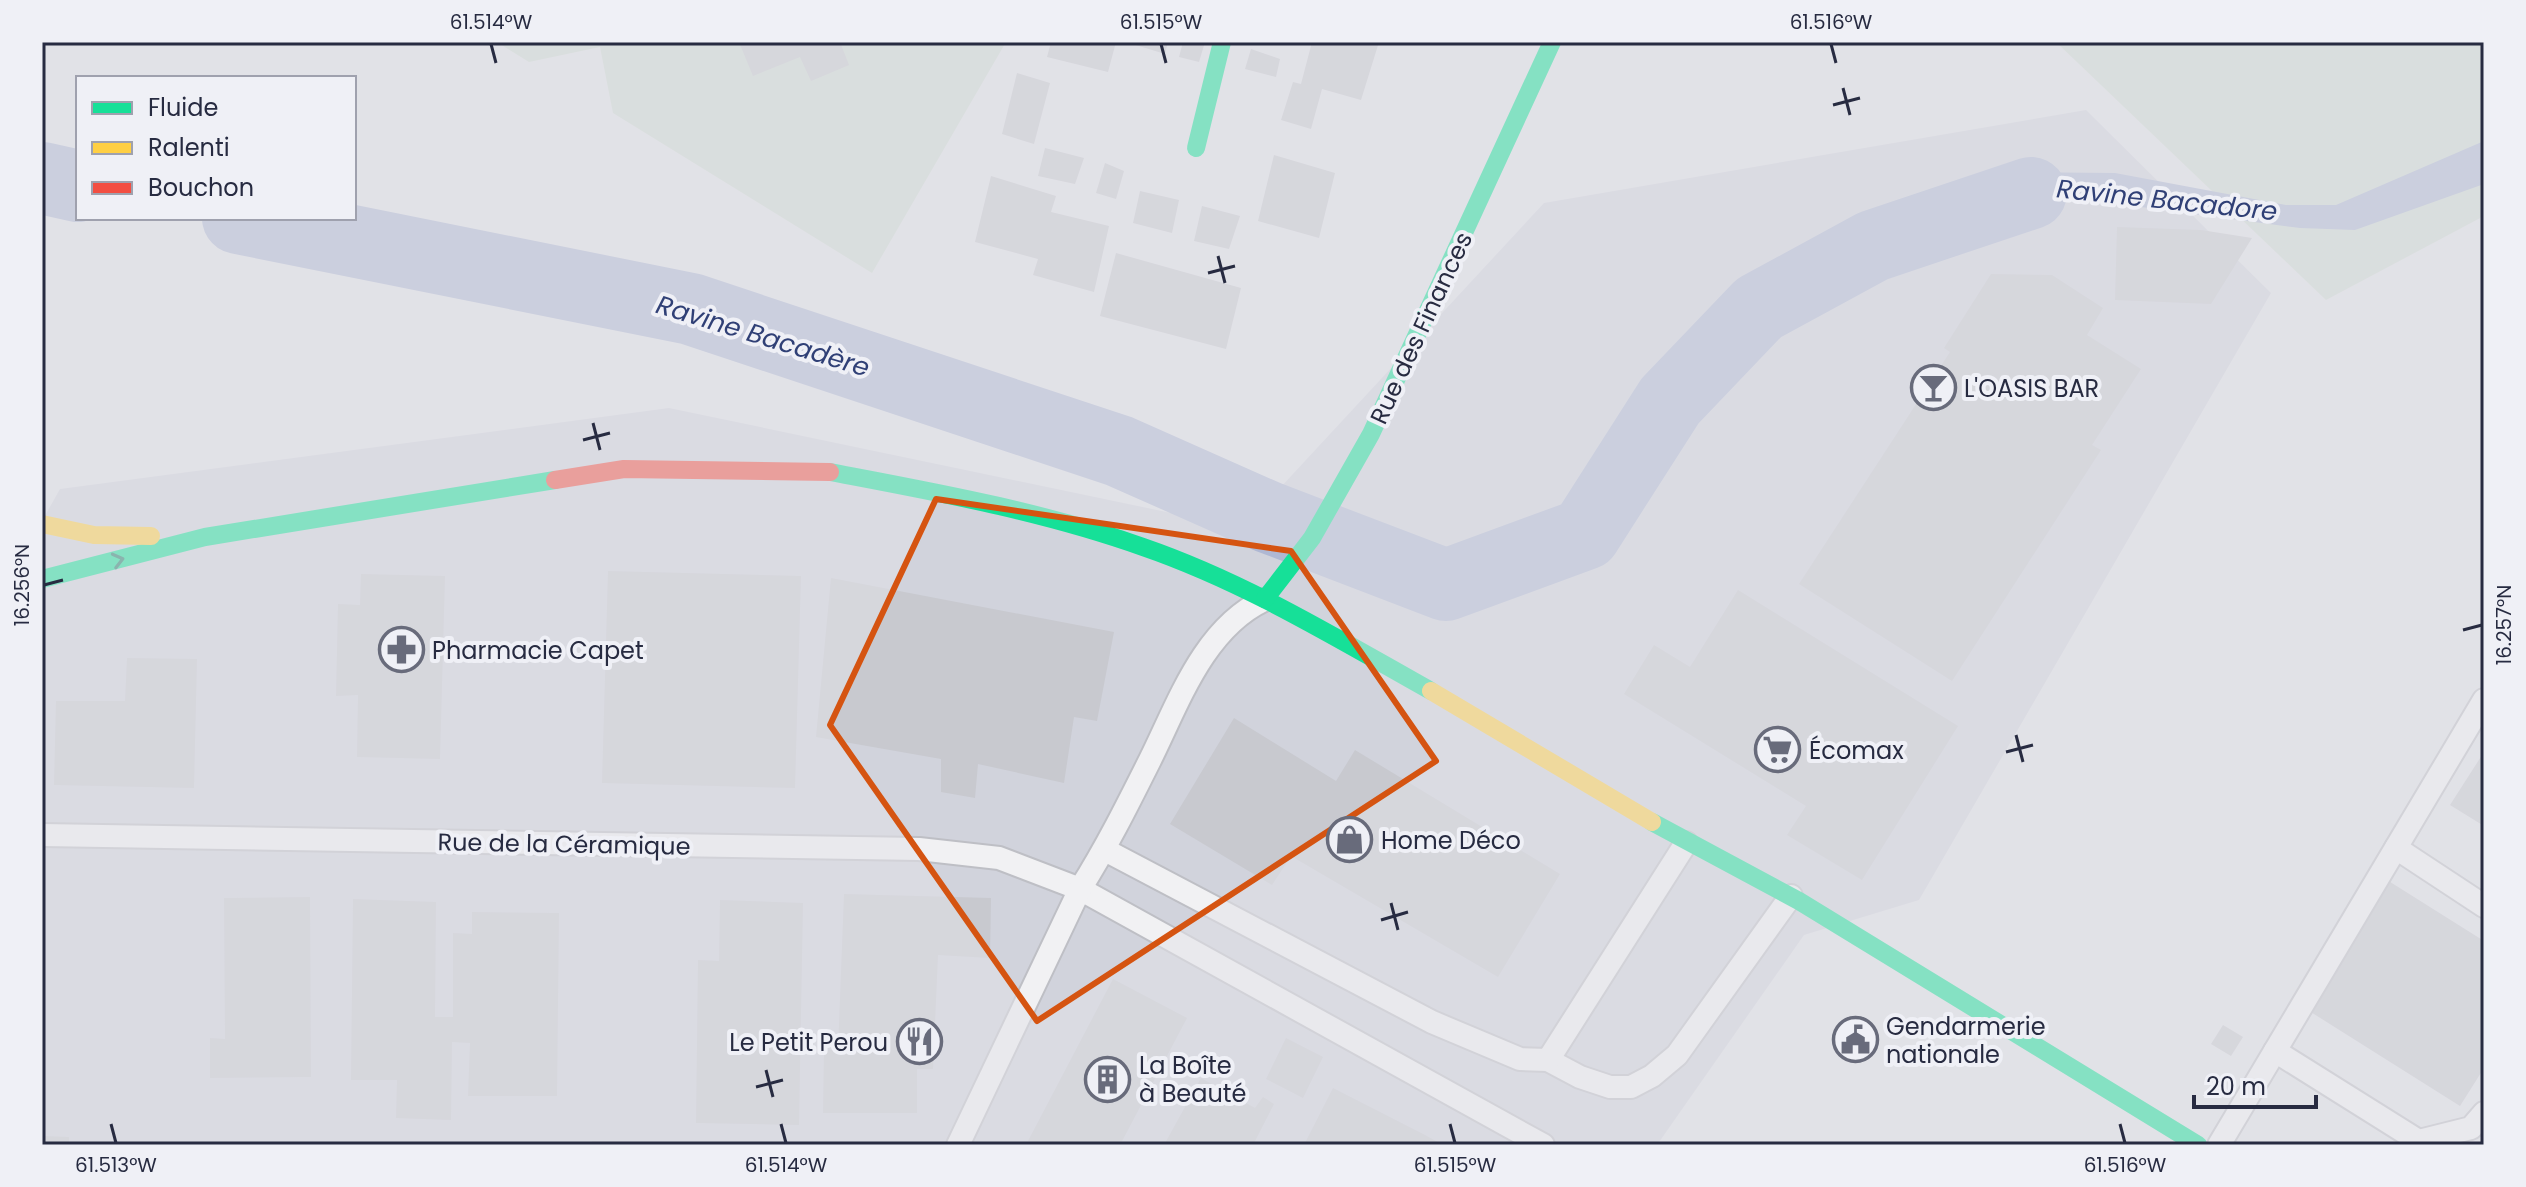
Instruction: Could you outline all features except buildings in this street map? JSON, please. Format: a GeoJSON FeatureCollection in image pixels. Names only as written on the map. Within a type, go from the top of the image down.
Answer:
{"type":"FeatureCollection","features":[{"type":"Feature","properties":{"kind":"street"},"geometry":{"type":"LineString","coordinates":[[1196,148],[1222,42]]}},
{"type":"Feature","properties":{"kind":"street","name":"Rue des Finances"},"geometry":{"type":"LineString","coordinates":[[1265,599],[1330,506],[1413,346],[1552,42]]}},
{"type":"Feature","properties":{"kind":"street"},"geometry":{"type":"LineString","coordinates":[[42,579],[205,537],[624,469],[829,472],[992,503],[1144,547],[1265,599],[1467,711],[1686,843],[1791,896],[2198,1145]]}},
{"type":"Feature","properties":{"kind":"street"},"geometry":{"type":"LineString","coordinates":[[42,524],[94,535],[205,537]]}},
{"type":"Feature","properties":{"kind":"lane"},"geometry":{"type":"LineString","coordinates":[[958,1145],[1080,889],[1105,850],[1208,649],[1241,611],[1265,599]]}},
{"type":"Feature","properties":{"kind":"lane"},"geometry":{"type":"LineString","coordinates":[[2219,1145],[2484,700]]}},
{"type":"Feature","properties":{"kind":"lane","name":"Rue de la Céramique"},"geometry":{"type":"LineString","coordinates":[[42,835],[919,849],[999,858],[1080,889],[1543,1145]]}},
{"type":"Feature","properties":{"kind":"lane"},"geometry":{"type":"LineString","coordinates":[[1548,1060],[1686,843]]}},
{"type":"Feature","properties":{"kind":"lane"},"geometry":{"type":"LineString","coordinates":[[2396,848],[2484,906]]}},
{"type":"Feature","properties":{"kind":"lane"},"geometry":{"type":"LineString","coordinates":[[1105,850],[1432,1022],[1520,1059],[1548,1060],[1580,1077],[1610,1087],[1631,1087],[1652,1076],[1677,1055],[1791,896]]}},
{"type":"Feature","properties":{"kind":"lane"},"geometry":{"type":"LineString","coordinates":[[2275,1051],[2420,1144],[2471,1128],[2484,1113]]}},
{"type":"Feature","properties":{"kind":"highlighted area"},"geometry":{"type":"Polygon","coordinates":[[[936,499],[1291,551],[1436,761],[1037,1021],[830,725],[936,499]]]}},
{"type":"Feature","properties":{"kind":"shaded area"},"geometry":{"type":"Polygon","coordinates":[[[497,42],[1006,42],[872,273],[613,113],[600,47],[529,62],[497,42]]]}},
{"type":"Feature","properties":{"kind":"shaded area"},"geometry":{"type":"Polygon","coordinates":[[[2056,42],[2484,42],[2484,216],[2326,300],[2056,42]]]}},
{"type":"Feature","properties":{"kind":"shaded area"},"geometry":{"type":"Polygon","coordinates":[[[2086,110],[2271,293],[1919,900],[1804,935],[1657,1145],[42,1145],[42,521],[60,489],[669,408],[1243,528],[1544,203],[2086,110]]]}},
{"type":"Feature","properties":{"kind":"water","name":"Ravine Bacadore"},"geometry":{"type":"Polygon","coordinates":[[[2484,141],[2484,184],[2355,230],[2300,228],[2051,195],[1942,223],[1873,246],[1755,321],[1733,357],[1708,339],[1768,279],[1837,228],[1917,195],[1990,172],[2115,173],[2286,205],[2336,205],[2484,141]]]}},
{"type":"Feature","properties":{"kind":"waterway","name":"Ravine Bacadère"},"geometry":{"type":"LineString","coordinates":[[42,178],[76,186]]}},
{"type":"Feature","properties":{"kind":"waterway","name":"Ravine Bacadère"},"geometry":{"type":"LineString","coordinates":[[248,220],[691,309],[1119,451],[1268,517],[1446,585],[1585,534],[1670,401],[1759,308],[1873,246],[2031,193]]}},
{"type":"Feature","properties":{"kind":"traffic: fast"},"geometry":{"type":"LineString","coordinates":[[1196,148],[1222,42]]}},
{"type":"Feature","properties":{"kind":"traffic: fast"},"geometry":{"type":"LineString","coordinates":[[1265,599],[1312,538],[1371,434],[1552,42]]}},
{"type":"Feature","properties":{"kind":"traffic: fast"},"geometry":{"type":"LineString","coordinates":[[830,472],[1027,513],[1143,547],[1254,594],[1431,691]]}},
{"type":"Feature","properties":{"kind":"traffic: fast"},"geometry":{"type":"LineString","coordinates":[[42,579],[205,537],[555,480]]}},
{"type":"Feature","properties":{"kind":"traffic: fast"},"geometry":{"type":"LineString","coordinates":[[1652,822],[1799,901],[2198,1145]]}},
{"type":"Feature","properties":{"kind":"traffic: slow"},"geometry":{"type":"LineString","coordinates":[[42,524],[94,535],[151,536]]}},
{"type":"Feature","properties":{"kind":"traffic: slow"},"geometry":{"type":"LineString","coordinates":[[1431,691],[1652,822]]}},
{"type":"Feature","properties":{"kind":"traffic: jam"},"geometry":{"type":"LineString","coordinates":[[555,480],[624,469],[830,472]]}},
{"type":"Feature","properties":{"kind":"place","name":"L'OASIS BAR"},"geometry":{"type":"Point","coordinates":[1933,388]}},
{"type":"Feature","properties":{"kind":"place","name":"Pharmacie Capet"},"geometry":{"type":"Point","coordinates":[401,650]}},
{"type":"Feature","properties":{"kind":"place","name":"Écomax"},"geometry":{"type":"Point","coordinates":[1778,750]}},
{"type":"Feature","properties":{"kind":"place","name":"Home Déco"},"geometry":{"type":"Point","coordinates":[1350,840]}},
{"type":"Feature","properties":{"kind":"place","name":"Gendarmerie nationale"},"geometry":{"type":"Point","coordinates":[1855,1040]}},
{"type":"Feature","properties":{"kind":"place","name":"Le Petit Perou"},"geometry":{"type":"Point","coordinates":[919,1042]}},
{"type":"Feature","properties":{"kind":"place","name":"La Boîte à Beauté"},"geometry":{"type":"Point","coordinates":[1108,1079]}}]}
